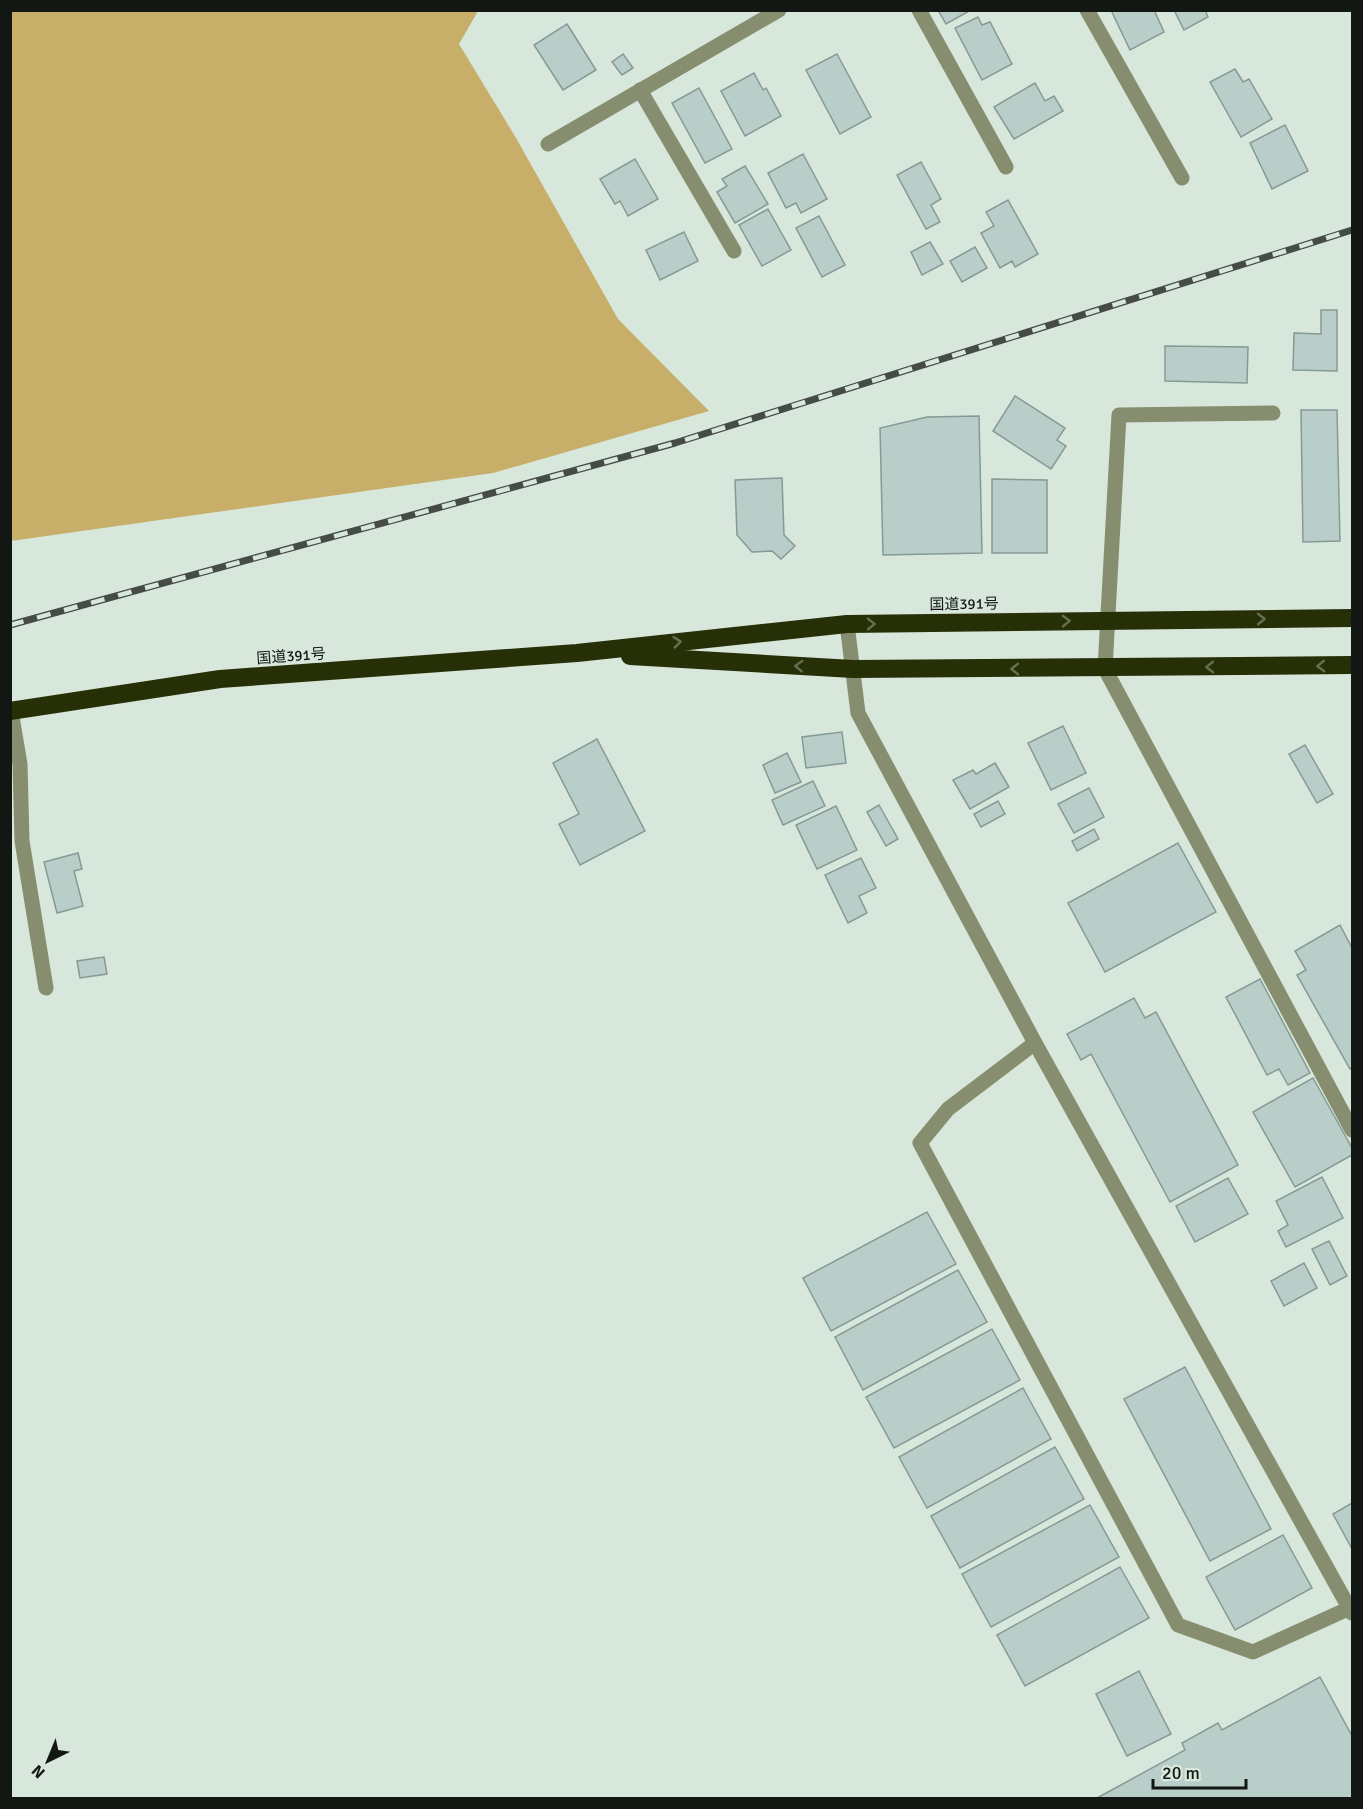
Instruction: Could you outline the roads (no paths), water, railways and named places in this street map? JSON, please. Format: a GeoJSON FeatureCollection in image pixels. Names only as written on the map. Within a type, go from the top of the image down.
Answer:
{"type":"FeatureCollection","features":[{"type":"Feature","properties":{"kind":"highway","name":"国道391号"},"geometry":{"type":"LineString","coordinates":[[11,711],[220,679],[577,653],[847,624],[1353,618]]}},
{"type":"Feature","properties":{"kind":"highway","name":"国道391号"},"geometry":{"type":"LineString","coordinates":[[577,653],[853,669],[1105,669],[1353,665]]}},
{"type":"Feature","properties":{"kind":"street"},"geometry":{"type":"LineString","coordinates":[[548,144],[779,10]]}},
{"type":"Feature","properties":{"kind":"street"},"geometry":{"type":"LineString","coordinates":[[918,10],[1006,167]]}},
{"type":"Feature","properties":{"kind":"street"},"geometry":{"type":"LineString","coordinates":[[1087,10],[1182,178]]}},
{"type":"Feature","properties":{"kind":"street"},"geometry":{"type":"LineString","coordinates":[[640,90],[735,251]]}},
{"type":"Feature","properties":{"kind":"street"},"geometry":{"type":"LineString","coordinates":[[1273,413],[1119,415],[1105,669],[1353,1130]]}},
{"type":"Feature","properties":{"kind":"street"},"geometry":{"type":"LineString","coordinates":[[847,624],[858,714],[1035,1043],[1351,1610],[1253,1652],[1178,1625],[920,1143],[948,1109],[1035,1043]]}},
{"type":"Feature","properties":{"kind":"street"},"geometry":{"type":"LineString","coordinates":[[11,711],[20,764],[22,841],[46,988]]}},
{"type":"Feature","properties":{"kind":"railway"},"geometry":{"type":"LineString","coordinates":[[10,625],[675,443],[1352,230]]}}]}
